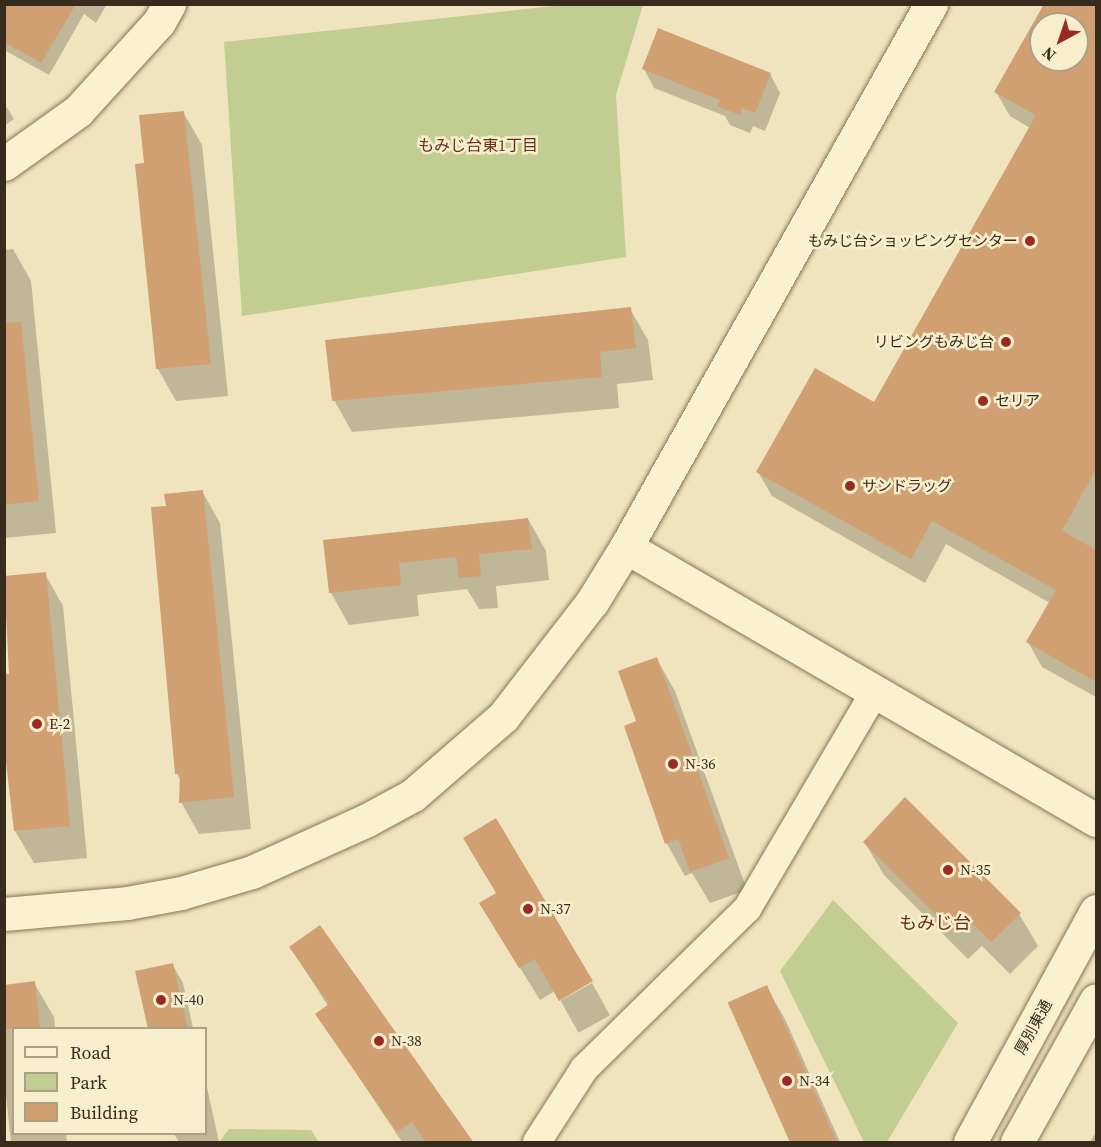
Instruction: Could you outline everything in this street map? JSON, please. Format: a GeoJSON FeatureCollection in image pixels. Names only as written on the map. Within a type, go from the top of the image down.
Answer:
{"type":"FeatureCollection","features":[{"type":"Feature","properties":{"kind":"street"},"geometry":{"type":"LineString","coordinates":[[4,164],[78,111],[159,22],[169,4]]}},
{"type":"Feature","properties":{"kind":"street"},"geometry":{"type":"LineString","coordinates":[[4,914],[127,903],[181,893],[252,872],[367,820],[413,795],[503,717],[592,602],[626,547],[931,4]]}},
{"type":"Feature","properties":{"kind":"street"},"geometry":{"type":"LineString","coordinates":[[626,547],[1096,820]]}},
{"type":"Feature","properties":{"kind":"street"},"geometry":{"type":"LineString","coordinates":[[537,1143],[585,1069],[747,909],[875,692]]}},
{"type":"Feature","properties":{"kind":"street","name":"厚別東通"},"geometry":{"type":"LineString","coordinates":[[970,1143],[1096,911]]}},
{"type":"Feature","properties":{"kind":"street"},"geometry":{"type":"LineString","coordinates":[[1017,1143],[1096,1000]]}},
{"type":"Feature","properties":{"kind":"green space"},"geometry":{"type":"Polygon","coordinates":[[[563,5],[643,5],[616,95],[626,257],[242,316],[224,42],[563,5]]]}},
{"type":"Feature","properties":{"kind":"green space"},"geometry":{"type":"Polygon","coordinates":[[[833,900],[958,1023],[887,1142],[864,1142],[780,971],[833,900]]]}},
{"type":"Feature","properties":{"kind":"green space"},"geometry":{"type":"Polygon","coordinates":[[[229,1129],[311,1130],[319,1142],[219,1142],[229,1129]]]}},
{"type":"Feature","properties":{"kind":"building"},"geometry":{"type":"Polygon","coordinates":[[[4,4],[76,4],[41,63],[4,42],[4,4]]]}},
{"type":"Feature","properties":{"kind":"building","name":"もみじ台ショッピングセンター"},"geometry":{"type":"Polygon","coordinates":[[[1044,4],[1096,4],[1096,469],[1062,531],[1096,550],[1096,682],[1026,642],[1056,590],[932,521],[911,559],[756,472],[815,368],[874,402],[1036,115],[994,92],[1029,30],[1029,72],[1089,72],[1089,12],[1039,12],[1044,4]]]}},
{"type":"Feature","properties":{"kind":"building"},"geometry":{"type":"Polygon","coordinates":[[[658,28],[771,73],[755,113],[742,108],[740,115],[717,106],[720,100],[642,69],[658,28]]]}},
{"type":"Feature","properties":{"kind":"building"},"geometry":{"type":"Polygon","coordinates":[[[184,111],[211,364],[156,369],[135,164],[144,163],[139,115],[184,111]]]}},
{"type":"Feature","properties":{"kind":"building"},"geometry":{"type":"Polygon","coordinates":[[[631,307],[636,348],[600,352],[602,377],[332,401],[325,340],[631,307]]]}},
{"type":"Feature","properties":{"kind":"building"},"geometry":{"type":"Polygon","coordinates":[[[21,322],[39,501],[4,505],[4,323],[21,322]]]}},
{"type":"Feature","properties":{"kind":"building"},"geometry":{"type":"Polygon","coordinates":[[[203,490],[234,797],[179,803],[180,774],[175,774],[151,507],[166,506],[164,494],[203,490]]]}},
{"type":"Feature","properties":{"kind":"building"},"geometry":{"type":"Polygon","coordinates":[[[528,518],[532,549],[479,554],[481,576],[459,578],[456,557],[399,563],[401,585],[329,593],[323,540],[528,518]]]}},
{"type":"Feature","properties":{"kind":"building","name":"E-2"},"geometry":{"type":"Polygon","coordinates":[[[46,572],[70,826],[14,831],[4,745],[4,674],[9,674],[4,576],[46,572]]]}},
{"type":"Feature","properties":{"kind":"building","name":"N-36"},"geometry":{"type":"Polygon","coordinates":[[[657,657],[729,858],[690,872],[678,839],[665,844],[624,726],[636,721],[618,671],[657,657]]]}},
{"type":"Feature","properties":{"kind":"building","name":"N-35"},"geometry":{"type":"Polygon","coordinates":[[[905,797],[1021,913],[991,942],[963,914],[949,928],[863,842],[905,797]]]}},
{"type":"Feature","properties":{"kind":"building","name":"N-37"},"geometry":{"type":"Polygon","coordinates":[[[496,818],[593,981],[559,1001],[535,959],[519,968],[479,903],[496,893],[463,838],[496,818]]]}},
{"type":"Feature","properties":{"kind":"building","name":"N-38"},"geometry":{"type":"Polygon","coordinates":[[[320,925],[474,1143],[427,1143],[412,1122],[397,1132],[315,1014],[329,1004],[289,947],[320,925]]]}},
{"type":"Feature","properties":{"kind":"building","name":"N-40"},"geometry":{"type":"Polygon","coordinates":[[[173,963],[188,1027],[148,1027],[135,971],[173,963]]]}},
{"type":"Feature","properties":{"kind":"building"},"geometry":{"type":"Polygon","coordinates":[[[35,981],[40,1027],[4,1029],[4,985],[35,981]]]}},
{"type":"Feature","properties":{"kind":"building","name":"N-34"},"geometry":{"type":"Polygon","coordinates":[[[767,985],[837,1142],[790,1142],[728,1002],[767,985]]]}},
{"type":"Feature","properties":{"kind":"place","name":"もみじ台ショッピングセンター"},"geometry":{"type":"Point","coordinates":[1030,241]}},
{"type":"Feature","properties":{"kind":"place","name":"リビングもみじ台"},"geometry":{"type":"Point","coordinates":[1006,342]}},
{"type":"Feature","properties":{"kind":"place","name":"セリア"},"geometry":{"type":"Point","coordinates":[983,401]}},
{"type":"Feature","properties":{"kind":"place","name":"サンドラッグ"},"geometry":{"type":"Point","coordinates":[850,486]}},
{"type":"Feature","properties":{"kind":"place","name":"E-2"},"geometry":{"type":"Point","coordinates":[37,724]}},
{"type":"Feature","properties":{"kind":"place","name":"N-36"},"geometry":{"type":"Point","coordinates":[673,764]}},
{"type":"Feature","properties":{"kind":"place","name":"N-35"},"geometry":{"type":"Point","coordinates":[948,870]}},
{"type":"Feature","properties":{"kind":"place","name":"N-37"},"geometry":{"type":"Point","coordinates":[528,909]}},
{"type":"Feature","properties":{"kind":"place","name":"N-40"},"geometry":{"type":"Point","coordinates":[161,1000]}},
{"type":"Feature","properties":{"kind":"place","name":"N-38"},"geometry":{"type":"Point","coordinates":[379,1041]}},
{"type":"Feature","properties":{"kind":"place","name":"N-34"},"geometry":{"type":"Point","coordinates":[787,1081]}},
{"type":"Feature","properties":{"kind":"district","name":"もみじ台東1丁目"},"geometry":{"type":"Point","coordinates":[478,145]}},
{"type":"Feature","properties":{"kind":"district","name":"もみじ台"},"geometry":{"type":"Point","coordinates":[935,923]}}]}
